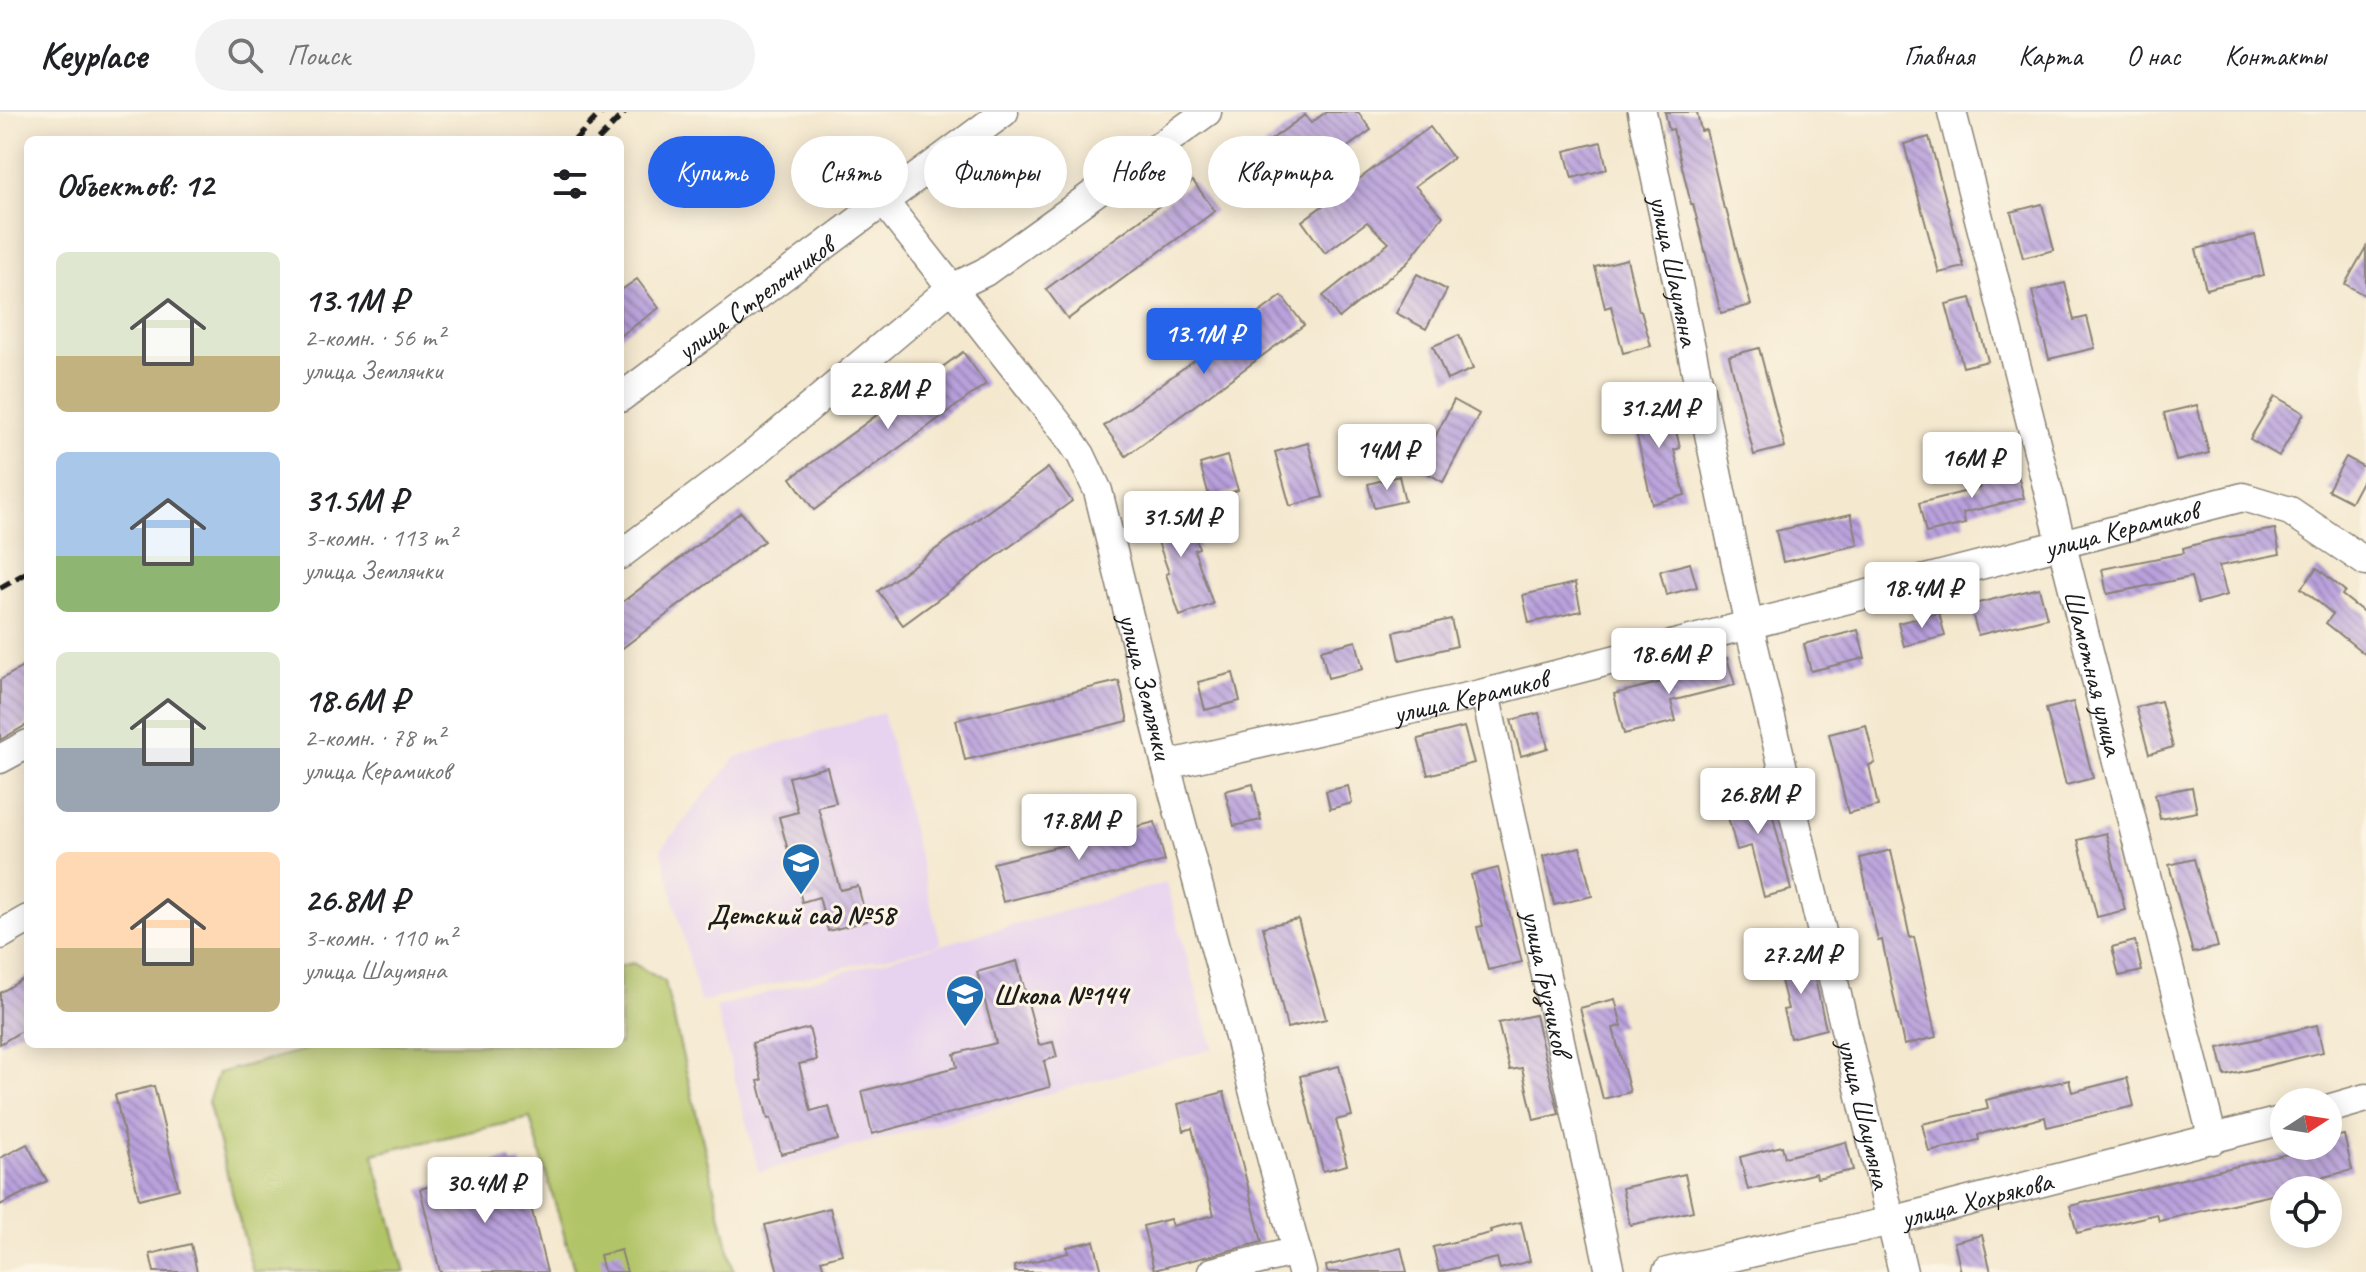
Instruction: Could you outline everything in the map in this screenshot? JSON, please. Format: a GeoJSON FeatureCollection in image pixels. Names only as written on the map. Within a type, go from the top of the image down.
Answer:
{"type":"FeatureCollection","features":[{"type":"Feature","properties":{"kind":"street","name":"улица Стрелочников"},"geometry":{"type":"LineString","coordinates":[[908,185],[1004,112]]}},
{"type":"Feature","properties":{"kind":"street"},"geometry":{"type":"LineString","coordinates":[[624,552],[755,453],[950,289],[985,272],[1207,112]]}},
{"type":"Feature","properties":{"kind":"street","name":"улица Шаумяна"},"geometry":{"type":"LineString","coordinates":[[1642,112],[1749,626],[1903,1272]]}},
{"type":"Feature","properties":{"kind":"street","name":"Шамотная улица"},"geometry":{"type":"LineString","coordinates":[[1952,112],[2213,1140]]}},
{"type":"Feature","properties":{"kind":"street","name":"улица Стрелочников"},"geometry":{"type":"LineString","coordinates":[[624,395],[878,208]]}},
{"type":"Feature","properties":{"kind":"street","name":"улица Землячки"},"geometry":{"type":"LineString","coordinates":[[889,208],[1065,432],[1098,491],[1166,765],[1300,1262]]}},
{"type":"Feature","properties":{"kind":"street","name":"улица Керамиков"},"geometry":{"type":"LineString","coordinates":[[1166,765],[1485,693],[2243,497],[2290,511],[2366,562]]}},
{"type":"Feature","properties":{"kind":"street","name":"улица Грузчиков"},"geometry":{"type":"LineString","coordinates":[[1485,693],[1610,1272]]}},
{"type":"Feature","properties":{"kind":"street"},"geometry":{"type":"LineString","coordinates":[[0,759],[24,746]]}},
{"type":"Feature","properties":{"kind":"street"},"geometry":{"type":"LineString","coordinates":[[0,935],[24,921]]}},
{"type":"Feature","properties":{"kind":"street"},"geometry":{"type":"LineString","coordinates":[[2342,1105],[2366,1098]]}},
{"type":"Feature","properties":{"kind":"street","name":"улица Хохрякова"},"geometry":{"type":"LineString","coordinates":[[1667,1272],[1891,1221],[2270,1124]]}},
{"type":"Feature","properties":{"kind":"street"},"geometry":{"type":"LineString","coordinates":[[1212,1272],[1300,1262]]}},
{"type":"Feature","properties":{"kind":"shaded area","name":"Детский сад №58"},"geometry":{"type":"Polygon","coordinates":[[[883,713],[941,944],[700,1002],[661,849],[736,757],[883,713]]]}},
{"type":"Feature","properties":{"kind":"shaded area","name":"Школа №144"},"geometry":{"type":"Polygon","coordinates":[[[1166,883],[1213,1049],[759,1172],[716,1007],[1166,883]]]}},
{"type":"Feature","properties":{"kind":"green space"},"geometry":{"type":"Polygon","coordinates":[[[633,963],[665,982],[734,1272],[575,1272],[530,1118],[373,1154],[405,1272],[253,1272],[208,1102],[218,1073],[311,1048],[624,1048],[624,965],[633,963]]]}},
{"type":"Feature","properties":{"kind":"building"},"geometry":{"type":"Polygon","coordinates":[[[1326,112],[1358,112],[1371,130],[1360,138],[1276,136],[1305,115],[1311,123],[1326,112]]]}},
{"type":"Feature","properties":{"kind":"building"},"geometry":{"type":"Polygon","coordinates":[[[1665,112],[1697,112],[1701,131],[1706,130],[1751,305],[1721,313],[1673,129],[1669,130],[1665,112]]]}},
{"type":"Feature","properties":{"kind":"building"},"geometry":{"type":"Polygon","coordinates":[[[1430,127],[1453,158],[1415,186],[1443,216],[1407,263],[1339,318],[1323,296],[1389,243],[1367,222],[1325,253],[1302,221],[1320,208],[1360,208],[1360,178],[1430,127]]]}},
{"type":"Feature","properties":{"kind":"building"},"geometry":{"type":"Polygon","coordinates":[[[1929,137],[1964,267],[1939,273],[1904,144],[1929,137]]]}},
{"type":"Feature","properties":{"kind":"building"},"geometry":{"type":"Polygon","coordinates":[[[1601,142],[1607,169],[1572,178],[1565,151],[1601,142]]]}},
{"type":"Feature","properties":{"kind":"building"},"geometry":{"type":"Polygon","coordinates":[[[1192,182],[1208,201],[1208,208],[1215,211],[1068,319],[1046,289],[1156,208],[1192,208],[1192,182]]]}},
{"type":"Feature","properties":{"kind":"building"},"geometry":{"type":"Polygon","coordinates":[[[2042,204],[2054,250],[2023,258],[2011,212],[2042,204]]]}},
{"type":"Feature","properties":{"kind":"building"},"geometry":{"type":"Polygon","coordinates":[[[2255,235],[2264,275],[2206,289],[2196,249],[2255,235]]]}},
{"type":"Feature","properties":{"kind":"building"},"geometry":{"type":"Polygon","coordinates":[[[2366,247],[2366,296],[2345,284],[2366,247]]]}},
{"type":"Feature","properties":{"kind":"building"},"geometry":{"type":"Polygon","coordinates":[[[1627,259],[1651,346],[1623,353],[1611,306],[1605,308],[1595,267],[1627,259]]]}},
{"type":"Feature","properties":{"kind":"building"},"geometry":{"type":"Polygon","coordinates":[[[1417,274],[1447,290],[1426,329],[1396,313],[1417,274]]]}},
{"type":"Feature","properties":{"kind":"building"},"geometry":{"type":"Polygon","coordinates":[[[637,279],[659,308],[624,333],[624,288],[637,279]]]}},
{"type":"Feature","properties":{"kind":"building"},"geometry":{"type":"Polygon","coordinates":[[[2065,283],[2074,320],[2087,317],[2095,348],[2049,359],[2032,291],[2065,283]]]}},
{"type":"Feature","properties":{"kind":"building"},"geometry":{"type":"Polygon","coordinates":[[[1282,296],[1304,325],[1126,456],[1104,426],[1282,296]]]}},
{"type":"Feature","properties":{"kind":"building"},"geometry":{"type":"Polygon","coordinates":[[[1971,298],[1988,361],[1963,367],[1946,304],[1971,298]]]}},
{"type":"Feature","properties":{"kind":"building"},"geometry":{"type":"Polygon","coordinates":[[[1459,335],[1473,369],[1447,380],[1433,346],[1459,335]]]}},
{"type":"Feature","properties":{"kind":"building"},"geometry":{"type":"Polygon","coordinates":[[[1759,348],[1785,447],[1754,455],[1729,356],[1759,348]]]}},
{"type":"Feature","properties":{"kind":"building"},"geometry":{"type":"Polygon","coordinates":[[[963,352],[986,384],[814,510],[791,478],[963,352]]]}},
{"type":"Feature","properties":{"kind":"building"},"geometry":{"type":"Polygon","coordinates":[[[2275,396],[2304,413],[2279,456],[2250,439],[2275,396]]]}},
{"type":"Feature","properties":{"kind":"building"},"geometry":{"type":"Polygon","coordinates":[[[1454,400],[1479,414],[1443,482],[1419,468],[1454,400]]]}},
{"type":"Feature","properties":{"kind":"building"},"geometry":{"type":"Polygon","coordinates":[[[1669,400],[1680,448],[1674,450],[1685,495],[1652,504],[1631,409],[1669,400]]]}},
{"type":"Feature","properties":{"kind":"building"},"geometry":{"type":"Polygon","coordinates":[[[2197,405],[2209,453],[2176,461],[2164,413],[2197,405]]]}},
{"type":"Feature","properties":{"kind":"building"},"geometry":{"type":"Polygon","coordinates":[[[1308,443],[1323,497],[1290,506],[1275,452],[1308,443]]]}},
{"type":"Feature","properties":{"kind":"building"},"geometry":{"type":"Polygon","coordinates":[[[1227,456],[1238,490],[1210,499],[1200,464],[1227,456]]]}},
{"type":"Feature","properties":{"kind":"building"},"geometry":{"type":"Polygon","coordinates":[[[2346,457],[2366,468],[2366,474],[2351,502],[2328,490],[2346,457]]]}},
{"type":"Feature","properties":{"kind":"building"},"geometry":{"type":"Polygon","coordinates":[[[2016,467],[2024,498],[1963,513],[1965,524],[1926,533],[1919,503],[1980,488],[1977,477],[2016,467]]]}},
{"type":"Feature","properties":{"kind":"building"},"geometry":{"type":"Polygon","coordinates":[[[1048,468],[1072,501],[903,625],[878,591],[1048,468]]]}},
{"type":"Feature","properties":{"kind":"building"},"geometry":{"type":"Polygon","coordinates":[[[1399,476],[1405,501],[1374,508],[1368,484],[1399,476]]]}},
{"type":"Feature","properties":{"kind":"building"},"geometry":{"type":"Polygon","coordinates":[[[1184,503],[1199,548],[1194,550],[1213,604],[1180,616],[1149,516],[1184,503]]]}},
{"type":"Feature","properties":{"kind":"building"},"geometry":{"type":"Polygon","coordinates":[[[741,512],[764,541],[624,647],[624,601],[741,512]]]}},
{"type":"Feature","properties":{"kind":"building"},"geometry":{"type":"Polygon","coordinates":[[[1851,514],[1858,545],[1783,562],[1776,531],[1851,514]]]}},
{"type":"Feature","properties":{"kind":"building"},"geometry":{"type":"Polygon","coordinates":[[[2275,529],[2280,554],[2219,566],[2227,595],[2198,603],[2191,577],[2107,594],[2102,569],[2184,553],[2183,548],[2212,540],[2275,529]]]}},
{"type":"Feature","properties":{"kind":"building"},"geometry":{"type":"Polygon","coordinates":[[[1690,563],[1697,587],[1666,595],[1660,571],[1690,563]]]}},
{"type":"Feature","properties":{"kind":"building"},"geometry":{"type":"Polygon","coordinates":[[[2317,568],[2345,591],[2342,595],[2366,614],[2366,655],[2326,623],[2333,614],[2301,588],[2317,568]]]}},
{"type":"Feature","properties":{"kind":"building"},"geometry":{"type":"Polygon","coordinates":[[[1575,583],[1581,611],[1529,623],[1523,595],[1575,583]]]}},
{"type":"Feature","properties":{"kind":"building"},"geometry":{"type":"Polygon","coordinates":[[[2039,588],[2047,618],[1978,635],[1970,605],[2039,588]]]}},
{"type":"Feature","properties":{"kind":"building"},"geometry":{"type":"Polygon","coordinates":[[[1939,613],[1945,636],[1904,646],[1898,623],[1939,613]]]}},
{"type":"Feature","properties":{"kind":"building"},"geometry":{"type":"Polygon","coordinates":[[[1451,619],[1457,646],[1400,660],[1394,632],[1451,619]]]}},
{"type":"Feature","properties":{"kind":"building"},"geometry":{"type":"Polygon","coordinates":[[[1858,630],[1865,658],[1811,671],[1804,644],[1858,630]]]}},
{"type":"Feature","properties":{"kind":"building"},"geometry":{"type":"Polygon","coordinates":[[[1356,641],[1363,669],[1328,678],[1321,650],[1356,641]]]}},
{"type":"Feature","properties":{"kind":"building"},"geometry":{"type":"Polygon","coordinates":[[[1727,658],[1735,685],[1671,701],[1676,721],[1624,734],[1614,694],[1694,674],[1692,667],[1727,658]]]}},
{"type":"Feature","properties":{"kind":"building"},"geometry":{"type":"Polygon","coordinates":[[[24,666],[24,726],[0,740],[0,680],[24,666]]]}},
{"type":"Feature","properties":{"kind":"building"},"geometry":{"type":"Polygon","coordinates":[[[1233,673],[1240,701],[1205,710],[1198,682],[1233,673]]]}},
{"type":"Feature","properties":{"kind":"building"},"geometry":{"type":"Polygon","coordinates":[[[1119,681],[1128,721],[965,760],[956,720],[1119,681]]]}},
{"type":"Feature","properties":{"kind":"building"},"geometry":{"type":"Polygon","coordinates":[[[2161,701],[2173,747],[2149,754],[2136,707],[2161,701]]]}},
{"type":"Feature","properties":{"kind":"building"},"geometry":{"type":"Polygon","coordinates":[[[2073,702],[2093,778],[2066,785],[2046,709],[2073,702]]]}},
{"type":"Feature","properties":{"kind":"building"},"geometry":{"type":"Polygon","coordinates":[[[1539,713],[1548,748],[1521,756],[1511,720],[1539,713]]]}},
{"type":"Feature","properties":{"kind":"building"},"geometry":{"type":"Polygon","coordinates":[[[1866,725],[1875,763],[1869,765],[1878,806],[1848,813],[1829,734],[1866,725]]]}},
{"type":"Feature","properties":{"kind":"building"},"geometry":{"type":"Polygon","coordinates":[[[1464,727],[1474,763],[1428,775],[1418,739],[1464,727]]]}},
{"type":"Feature","properties":{"kind":"building"},"geometry":{"type":"Polygon","coordinates":[[[827,767],[836,803],[818,807],[840,890],[858,886],[867,921],[828,931],[819,897],[802,902],[779,817],[798,812],[789,777],[827,767]]]}},
{"type":"Feature","properties":{"kind":"building"},"geometry":{"type":"Polygon","coordinates":[[[1253,784],[1261,820],[1234,826],[1225,791],[1253,784]]]}},
{"type":"Feature","properties":{"kind":"building"},"geometry":{"type":"Polygon","coordinates":[[[1765,784],[1791,890],[1764,897],[1751,846],[1737,850],[1722,795],[1765,784]]]}},
{"type":"Feature","properties":{"kind":"building"},"geometry":{"type":"Polygon","coordinates":[[[1348,786],[1352,803],[1330,809],[1326,791],[1348,786]]]}},
{"type":"Feature","properties":{"kind":"building"},"geometry":{"type":"Polygon","coordinates":[[[2192,787],[2197,812],[2160,819],[2155,794],[2192,787]]]}},
{"type":"Feature","properties":{"kind":"building"},"geometry":{"type":"Polygon","coordinates":[[[1155,822],[1165,861],[1003,902],[993,863],[1155,822]]]}},
{"type":"Feature","properties":{"kind":"building"},"geometry":{"type":"Polygon","coordinates":[[[2106,833],[2125,910],[2097,917],[2078,840],[2106,833]]]}},
{"type":"Feature","properties":{"kind":"building"},"geometry":{"type":"Polygon","coordinates":[[[1580,847],[1592,896],[1554,905],[1543,856],[1580,847]]]}},
{"type":"Feature","properties":{"kind":"building"},"geometry":{"type":"Polygon","coordinates":[[[1891,850],[1936,1037],[1904,1045],[1882,940],[1878,941],[1860,858],[1891,850]]]}},
{"type":"Feature","properties":{"kind":"building"},"geometry":{"type":"Polygon","coordinates":[[[2194,859],[2218,947],[2193,953],[2169,865],[2194,859]]]}},
{"type":"Feature","properties":{"kind":"building"},"geometry":{"type":"Polygon","coordinates":[[[1498,868],[1522,962],[1488,970],[1477,927],[1483,926],[1471,875],[1498,868]]]}},
{"type":"Feature","properties":{"kind":"building"},"geometry":{"type":"Polygon","coordinates":[[[1298,919],[1326,1019],[1287,1028],[1263,927],[1298,919]]]}},
{"type":"Feature","properties":{"kind":"building"},"geometry":{"type":"Polygon","coordinates":[[[2135,941],[2142,971],[2119,976],[2112,947],[2135,941]]]}},
{"type":"Feature","properties":{"kind":"building"},"geometry":{"type":"Polygon","coordinates":[[[1809,952],[1826,1029],[1790,1038],[1783,1010],[1788,1009],[1776,960],[1809,952]]]}},
{"type":"Feature","properties":{"kind":"building"},"geometry":{"type":"Polygon","coordinates":[[[1017,961],[1039,1045],[1053,1042],[1057,1057],[1044,1061],[1050,1087],[872,1134],[862,1091],[957,1067],[954,1054],[996,1043],[977,972],[1017,961]]]}},
{"type":"Feature","properties":{"kind":"building"},"geometry":{"type":"Polygon","coordinates":[[[24,978],[24,1029],[0,1044],[0,993],[24,978]]]}},
{"type":"Feature","properties":{"kind":"building"},"geometry":{"type":"Polygon","coordinates":[[[1615,999],[1622,1026],[1613,1028],[1630,1092],[1603,1099],[1580,1008],[1615,999]]]}},
{"type":"Feature","properties":{"kind":"building"},"geometry":{"type":"Polygon","coordinates":[[[1535,1015],[1559,1114],[1534,1120],[1522,1068],[1510,1070],[1498,1023],[1535,1015]]]}},
{"type":"Feature","properties":{"kind":"building"},"geometry":{"type":"Polygon","coordinates":[[[2317,1025],[2323,1052],[2225,1076],[2218,1048],[2317,1025]]]}},
{"type":"Feature","properties":{"kind":"building"},"geometry":{"type":"Polygon","coordinates":[[[809,1028],[817,1060],[799,1064],[811,1111],[829,1106],[838,1140],[781,1154],[758,1081],[762,1080],[752,1043],[809,1028]]]}},
{"type":"Feature","properties":{"kind":"building"},"geometry":{"type":"Polygon","coordinates":[[[1339,1066],[1352,1116],[1336,1120],[1347,1165],[1323,1171],[1300,1076],[1339,1066]]]}},
{"type":"Feature","properties":{"kind":"building"},"geometry":{"type":"Polygon","coordinates":[[[2127,1078],[2134,1106],[2047,1127],[2045,1117],[1978,1135],[1979,1140],[1929,1152],[1922,1124],[1988,1109],[1986,1100],[2069,1080],[2072,1092],[2127,1078]]]}},
{"type":"Feature","properties":{"kind":"building"},"geometry":{"type":"Polygon","coordinates":[[[154,1086],[179,1189],[139,1199],[115,1095],[154,1086]]]}},
{"type":"Feature","properties":{"kind":"building"},"geometry":{"type":"Polygon","coordinates":[[[1224,1092],[1262,1242],[1154,1270],[1143,1226],[1170,1219],[1172,1226],[1214,1215],[1192,1128],[1184,1131],[1178,1104],[1224,1092]]]}},
{"type":"Feature","properties":{"kind":"building"},"geometry":{"type":"Polygon","coordinates":[[[2342,1135],[2352,1170],[2328,1176],[2270,1176],[2270,1195],[2159,1221],[2157,1214],[2077,1233],[2070,1206],[2270,1158],[2342,1160],[2342,1135]]]}},
{"type":"Feature","properties":{"kind":"building"},"geometry":{"type":"Polygon","coordinates":[[[1846,1142],[1853,1170],[1817,1178],[1816,1173],[1748,1190],[1740,1157],[1782,1146],[1785,1157],[1846,1142]]]}},
{"type":"Feature","properties":{"kind":"building"},"geometry":{"type":"Polygon","coordinates":[[[27,1144],[47,1181],[0,1205],[0,1158],[27,1144]]]}},
{"type":"Feature","properties":{"kind":"building"},"geometry":{"type":"Polygon","coordinates":[[[510,1158],[512,1164],[520,1162],[547,1272],[440,1272],[420,1189],[450,1181],[453,1196],[493,1186],[488,1164],[510,1158]]]}},
{"type":"Feature","properties":{"kind":"building"},"geometry":{"type":"Polygon","coordinates":[[[1685,1174],[1693,1211],[1630,1225],[1622,1188],[1685,1174]]]}},
{"type":"Feature","properties":{"kind":"building"},"geometry":{"type":"Polygon","coordinates":[[[830,1208],[842,1254],[821,1260],[825,1272],[778,1272],[765,1225],[830,1208]]]}},
{"type":"Feature","properties":{"kind":"building"},"geometry":{"type":"Polygon","coordinates":[[[1521,1222],[1530,1261],[1500,1269],[1497,1258],[1439,1272],[1433,1247],[1521,1222]]]}},
{"type":"Feature","properties":{"kind":"building"},"geometry":{"type":"Polygon","coordinates":[[[1982,1235],[1991,1272],[1961,1272],[1954,1242],[1982,1235]]]}},
{"type":"Feature","properties":{"kind":"building"},"geometry":{"type":"Polygon","coordinates":[[[1094,1241],[1102,1272],[1015,1272],[1014,1266],[1068,1253],[1067,1247],[1094,1241]]]}},
{"type":"Feature","properties":{"kind":"building"},"geometry":{"type":"Polygon","coordinates":[[[191,1244],[197,1272],[154,1272],[150,1254],[191,1244]]]}},
{"type":"Feature","properties":{"kind":"building"},"geometry":{"type":"Polygon","coordinates":[[[1401,1248],[1407,1272],[1327,1272],[1326,1266],[1401,1248]]]}},
{"type":"Feature","properties":{"kind":"building"},"geometry":{"type":"Polygon","coordinates":[[[621,1250],[627,1272],[604,1272],[600,1255],[621,1250]]]}},
{"type":"Feature","properties":{"kind":"railway"},"geometry":{"type":"LineString","coordinates":[[579,136],[602,112]]}},
{"type":"Feature","properties":{"kind":"railway"},"geometry":{"type":"LineString","coordinates":[[602,136],[625,112]]}},
{"type":"Feature","properties":{"kind":"railway"},"geometry":{"type":"LineString","coordinates":[[0,588],[24,574]]}},
{"type":"Feature","properties":{"kind":"place","name":"Детский сад №58"},"geometry":{"type":"Point","coordinates":[801,896]}},
{"type":"Feature","properties":{"kind":"place","name":"Школа №144"},"geometry":{"type":"Point","coordinates":[965,1028]}}]}
